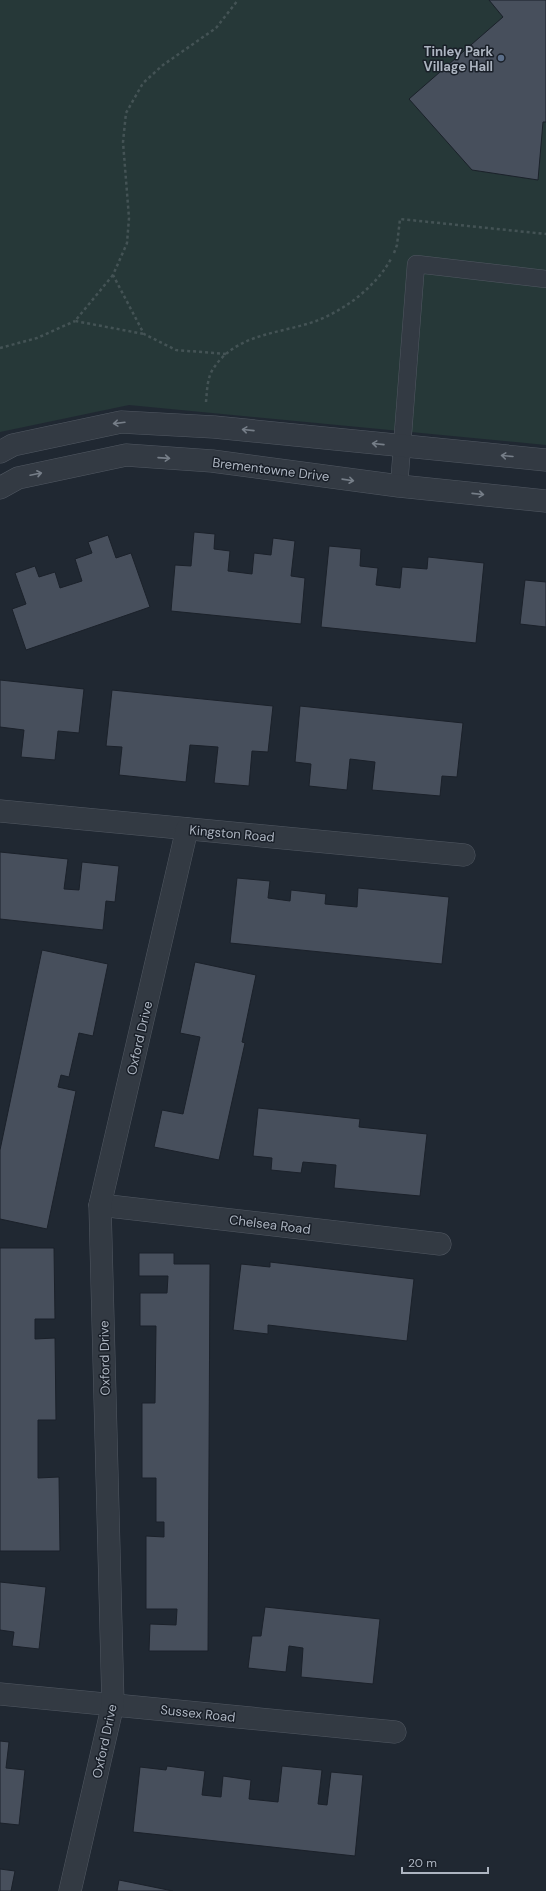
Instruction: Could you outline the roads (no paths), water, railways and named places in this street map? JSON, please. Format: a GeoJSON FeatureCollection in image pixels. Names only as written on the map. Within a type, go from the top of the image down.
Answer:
{"type":"FeatureCollection","features":[{"type":"Feature","properties":{"kind":"street"},"geometry":{"type":"LineString","coordinates":[[0,452],[13,445],[121,422],[214,427],[546,460]]}},
{"type":"Feature","properties":{"kind":"street"},"geometry":{"type":"LineString","coordinates":[[212,461],[214,427]]}},
{"type":"Feature","properties":{"kind":"street","name":"Brementowne Drive"},"geometry":{"type":"LineString","coordinates":[[0,488],[18,478],[126,455],[212,461],[398,486],[546,501]]}},
{"type":"Feature","properties":{"kind":"street","name":"Kingston Road"},"geometry":{"type":"LineString","coordinates":[[0,811],[464,856]]}},
{"type":"Feature","properties":{"kind":"street","name":"Oxford Drive"},"geometry":{"type":"LineString","coordinates":[[70,1891],[113,1704],[100,1205],[187,829]]}},
{"type":"Feature","properties":{"kind":"street","name":"Chelsea Road"},"geometry":{"type":"LineString","coordinates":[[100,1205],[440,1244]]}},
{"type":"Feature","properties":{"kind":"street","name":"Sussex Road"},"geometry":{"type":"LineString","coordinates":[[0,1694],[395,1732]]}},
{"type":"Feature","properties":{"kind":"lane"},"geometry":{"type":"LineString","coordinates":[[398,486],[416,264],[546,279]]}},
{"type":"Feature","properties":{"kind":"place","name":"Tinley Park Village Hall"},"geometry":{"type":"Point","coordinates":[501,58]}}]}
